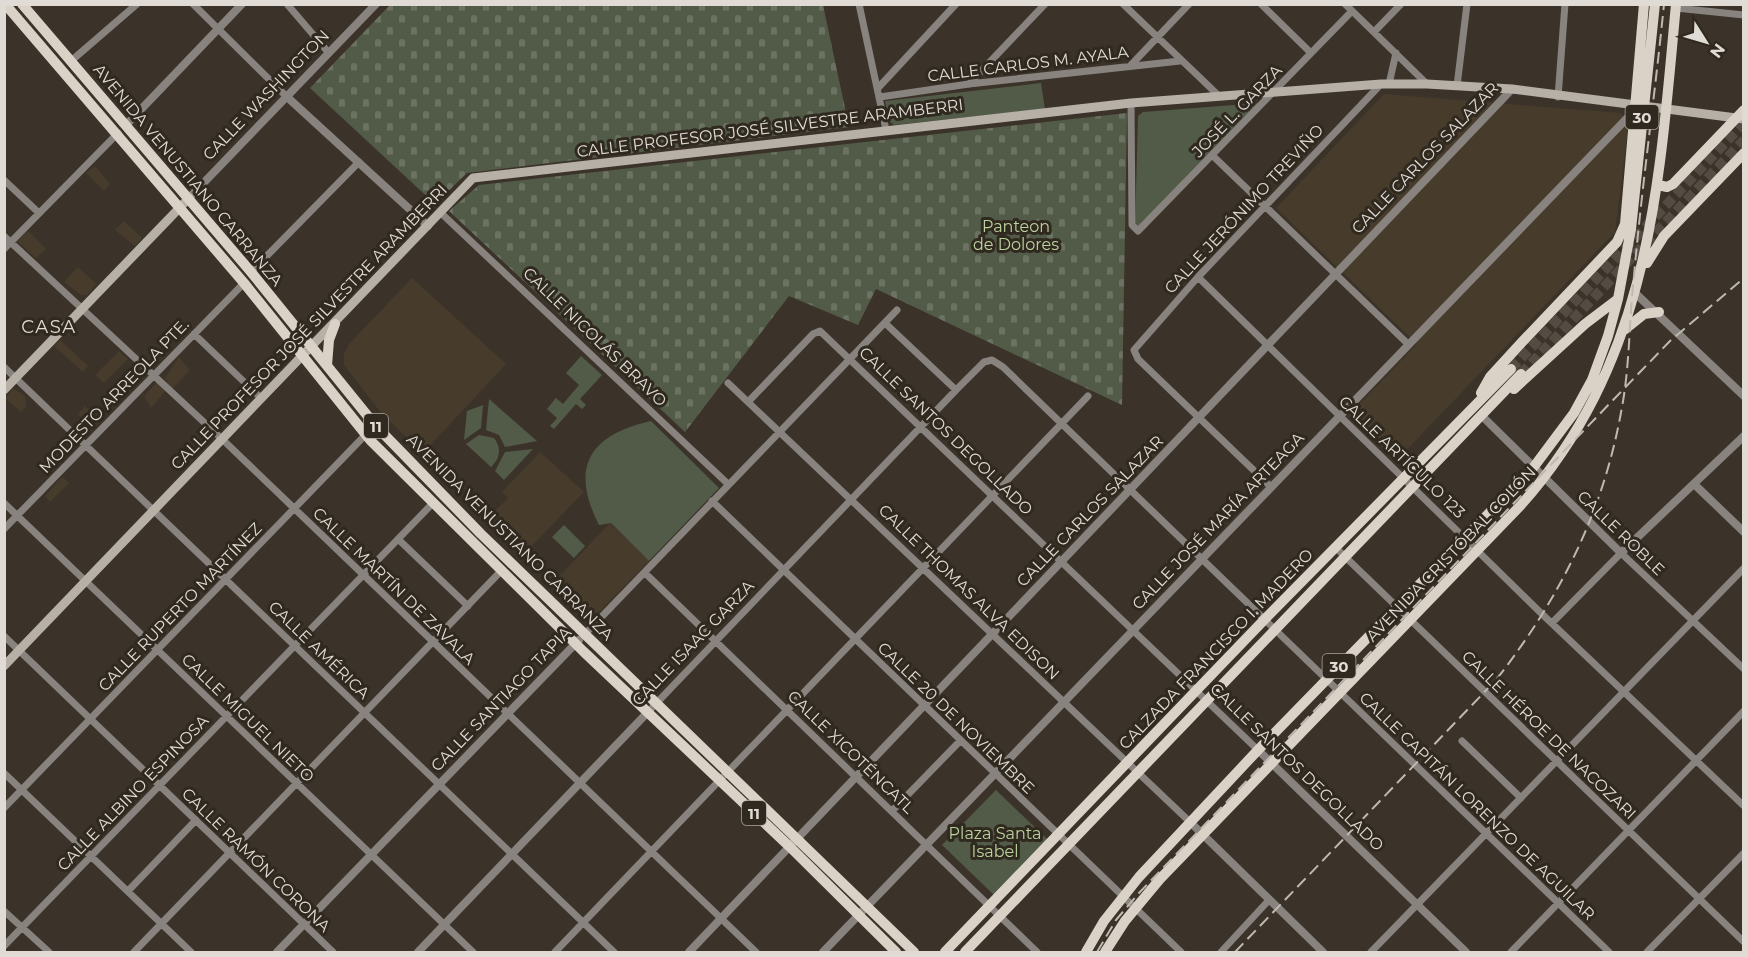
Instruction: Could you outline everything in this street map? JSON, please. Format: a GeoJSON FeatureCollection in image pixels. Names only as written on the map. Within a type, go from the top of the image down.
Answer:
{"type":"FeatureCollection","features":[{"type":"Feature","properties":{"kind":"main road","name":"AVENIDA VENUSTIANO CARRANZA"},"geometry":{"type":"LineString","coordinates":[[22,4],[127,124],[313,346],[375,425],[482,534],[914,952]]}},
{"type":"Feature","properties":{"kind":"main road","name":"30"},"geometry":{"type":"LineString","coordinates":[[1637,109],[1644,4]]}},
{"type":"Feature","properties":{"kind":"main road","name":"30"},"geometry":{"type":"LineString","coordinates":[[1637,109],[1655,4]]}},
{"type":"Feature","properties":{"kind":"main road","name":"AVENIDA VENUSTIANO CARRANZA"},"geometry":{"type":"LineString","coordinates":[[6,5],[180,207],[366,434],[432,504],[575,644],[790,847],[896,952]]}},
{"type":"Feature","properties":{"kind":"main road","name":"30"},"geometry":{"type":"LineString","coordinates":[[1658,185],[1676,6]]}},
{"type":"Feature","properties":{"kind":"main road","name":"CALLE PROFESOR JOSÉ SILVESTRE ARAMBERRI"},"geometry":{"type":"LineString","coordinates":[[4,666],[469,182],[479,177],[1131,103],[1385,84],[1512,89],[1637,109],[1741,116]]}},
{"type":"Feature","properties":{"kind":"main road","name":"AVENIDA CRISTÓBAL COLÓN"},"geometry":{"type":"LineString","coordinates":[[1105,952],[1134,908],[1544,479],[1584,419],[1597,382],[1618,299],[1631,229],[1637,109]]}},
{"type":"Feature","properties":{"kind":"main road"},"geometry":{"type":"LineString","coordinates":[[1479,402],[1490,377],[1617,242],[1625,224],[1637,109]]}},
{"type":"Feature","properties":{"kind":"main road"},"geometry":{"type":"LineString","coordinates":[[1658,185],[1667,187],[1673,184],[1741,116]]}},
{"type":"Feature","properties":{"kind":"main road"},"geometry":{"type":"LineString","coordinates":[[1643,268],[1664,236],[1743,153]]}},
{"type":"Feature","properties":{"kind":"main road","name":"AVENIDA CRISTÓBAL COLÓN"},"geometry":{"type":"LineString","coordinates":[[1086,952],[1121,897],[1190,822],[1326,679],[1533,468],[1597,382],[1624,330],[1643,268],[1658,185]]}},
{"type":"Feature","properties":{"kind":"main road","name":"CALLE WASHINGTON"},"geometry":{"type":"LineString","coordinates":[[4,390],[189,198]]}},
{"type":"Feature","properties":{"kind":"main road"},"geometry":{"type":"LineString","coordinates":[[1502,393],[1520,385],[1585,324],[1618,299]]}},
{"type":"Feature","properties":{"kind":"main road"},"geometry":{"type":"LineString","coordinates":[[1624,330],[1644,314],[1659,312]]}},
{"type":"Feature","properties":{"kind":"main road"},"geometry":{"type":"LineString","coordinates":[[327,365],[329,340],[335,324]]}},
{"type":"Feature","properties":{"kind":"main road","name":"CALZADA FRANCISCO I. MADERO"},"geometry":{"type":"LineString","coordinates":[[945,952],[1402,477],[1479,402],[1516,372],[1502,393],[965,952]]}},
{"type":"Feature","properties":{"kind":"street"},"geometry":{"type":"LineString","coordinates":[[71,61],[137,4]]}},
{"type":"Feature","properties":{"kind":"street"},"geometry":{"type":"LineString","coordinates":[[193,4],[286,96],[428,226]]}},
{"type":"Feature","properties":{"kind":"street"},"geometry":{"type":"LineString","coordinates":[[4,249],[242,4]]}},
{"type":"Feature","properties":{"kind":"street"},"geometry":{"type":"LineString","coordinates":[[287,4],[328,52]]}},
{"type":"Feature","properties":{"kind":"street"},"geometry":{"type":"LineString","coordinates":[[878,87],[956,4]]}},
{"type":"Feature","properties":{"kind":"street"},"geometry":{"type":"LineString","coordinates":[[969,84],[1045,4]]}},
{"type":"Feature","properties":{"kind":"street"},"geometry":{"type":"LineString","coordinates":[[1123,4],[1218,95]]}},
{"type":"Feature","properties":{"kind":"street"},"geometry":{"type":"LineString","coordinates":[[1131,65],[1189,4]]}},
{"type":"Feature","properties":{"kind":"street"},"geometry":{"type":"LineString","coordinates":[[1261,4],[1311,53]]}},
{"type":"Feature","properties":{"kind":"street"},"geometry":{"type":"LineString","coordinates":[[1345,4],[1427,84]]}},
{"type":"Feature","properties":{"kind":"street"},"geometry":{"type":"LineString","coordinates":[[1374,32],[1401,4]]}},
{"type":"Feature","properties":{"kind":"street"},"geometry":{"type":"LineString","coordinates":[[1457,86],[1467,4]]}},
{"type":"Feature","properties":{"kind":"street"},"geometry":{"type":"LineString","coordinates":[[1558,97],[1565,4]]}},
{"type":"Feature","properties":{"kind":"street","name":"CALLE WASHINGTON"},"geometry":{"type":"LineString","coordinates":[[189,198],[373,6]]}},
{"type":"Feature","properties":{"kind":"street"},"geometry":{"type":"LineString","coordinates":[[861,6],[886,130]]}},
{"type":"Feature","properties":{"kind":"street"},"geometry":{"type":"LineString","coordinates":[[1676,6],[1743,15]]}},
{"type":"Feature","properties":{"kind":"street","name":"JOSÉ L. GARZA"},"geometry":{"type":"LineString","coordinates":[[1131,103],[1132,225],[1135,230],[1142,230],[1352,11]]}},
{"type":"Feature","properties":{"kind":"street"},"geometry":{"type":"LineString","coordinates":[[1385,84],[1396,53]]}},
{"type":"Feature","properties":{"kind":"street","name":"CALLE CARLOS M. AYALA"},"geometry":{"type":"LineString","coordinates":[[880,97],[969,84],[1180,61]]}},
{"type":"Feature","properties":{"kind":"street","name":"CALLE JERÓNIMO TREVIÑO"},"geometry":{"type":"LineString","coordinates":[[1200,419],[1134,355],[1136,346],[1265,206],[1385,84]]}},
{"type":"Feature","properties":{"kind":"street","name":"CALLE CARLOS SALAZAR"},"geometry":{"type":"LineString","coordinates":[[689,952],[1063,563],[1334,273],[1512,89]]}},
{"type":"Feature","properties":{"kind":"street","name":"CALLE JOSÉ MARÍA ARTEAGA"},"geometry":{"type":"LineString","coordinates":[[824,952],[1637,109]]}},
{"type":"Feature","properties":{"kind":"street"},"geometry":{"type":"LineString","coordinates":[[1213,156],[1408,344]]}},
{"type":"Feature","properties":{"kind":"street"},"geometry":{"type":"LineString","coordinates":[[251,272],[359,162]]}},
{"type":"Feature","properties":{"kind":"street"},"geometry":{"type":"LineString","coordinates":[[4,180],[39,213]]}},
{"type":"Feature","properties":{"kind":"street","name":"CALLE NICOLÁS BRAVO"},"geometry":{"type":"LineString","coordinates":[[441,213],[728,484]]}},
{"type":"Feature","properties":{"kind":"street","name":"CALLE MARTÍN DE ZAVALA"},"geometry":{"type":"LineString","coordinates":[[4,236],[84,308],[222,439],[756,952]]}},
{"type":"Feature","properties":{"kind":"street","name":"CALLE ARTÍCULO 123"},"geometry":{"type":"LineString","coordinates":[[1198,277],[1743,806]]}},
{"type":"Feature","properties":{"kind":"street","name":"MODESTO ARREOLA PTE."},"geometry":{"type":"LineString","coordinates":[[4,528],[244,284]]}},
{"type":"Feature","properties":{"kind":"street"},"geometry":{"type":"LineString","coordinates":[[1634,292],[1659,312],[1743,396]]}},
{"type":"Feature","properties":{"kind":"street","name":"CALLE SANTIAGO TAPIA"},"geometry":{"type":"LineString","coordinates":[[277,952],[897,310]]}},
{"type":"Feature","properties":{"kind":"street"},"geometry":{"type":"LineString","coordinates":[[885,323],[956,390]]}},
{"type":"Feature","properties":{"kind":"street","name":"CALLE SANTOS DEGOLLADO"},"geometry":{"type":"LineString","coordinates":[[749,401],[813,334],[820,331],[1272,762],[1466,952]]}},
{"type":"Feature","properties":{"kind":"street"},"geometry":{"type":"LineString","coordinates":[[194,334],[261,398]]}},
{"type":"Feature","properties":{"kind":"street","name":"CALLE ISAAC GARZA"},"geometry":{"type":"LineString","coordinates":[[418,952],[984,362],[993,360],[1003,367],[1062,424]]}},
{"type":"Feature","properties":{"kind":"street","name":"CALLE AMÉRICA"},"geometry":{"type":"LineString","coordinates":[[4,367],[614,952]]}},
{"type":"Feature","properties":{"kind":"street","name":"CALLE THOMAS ALVA EDISON"},"geometry":{"type":"LineString","coordinates":[[728,383],[1190,822]]}},
{"type":"Feature","properties":{"kind":"street"},"geometry":{"type":"LineString","coordinates":[[555,952],[1088,396]]}},
{"type":"Feature","properties":{"kind":"street","name":"CALLE ROBLE"},"geometry":{"type":"LineString","coordinates":[[1481,415],[1544,479],[1743,669]]}},
{"type":"Feature","properties":{"kind":"street"},"geometry":{"type":"LineString","coordinates":[[1200,419],[1271,487]]}},
{"type":"Feature","properties":{"kind":"street"},"geometry":{"type":"LineString","coordinates":[[1062,424],[1274,629]]}},
{"type":"Feature","properties":{"kind":"street","name":"CALLE RUPERTO MARTÍNEZ"},"geometry":{"type":"LineString","coordinates":[[4,808],[92,720],[292,508],[375,425]]}},
{"type":"Feature","properties":{"kind":"street"},"geometry":{"type":"LineString","coordinates":[[1552,623],[1743,436]]}},
{"type":"Feature","properties":{"kind":"street"},"geometry":{"type":"LineString","coordinates":[[1694,484],[1743,532]]}},
{"type":"Feature","properties":{"kind":"street","name":"CALLE 20 DE NOVIEMBRE"},"geometry":{"type":"LineString","coordinates":[[712,501],[1121,897],[1181,952]]}},
{"type":"Feature","properties":{"kind":"street","name":"CALLE MIGUEL NIETO"},"geometry":{"type":"LineString","coordinates":[[4,503],[473,952]]}},
{"type":"Feature","properties":{"kind":"street","name":"CALLE ALBINO ESPINOSA"},"geometry":{"type":"LineString","coordinates":[[4,946],[432,504]]}},
{"type":"Feature","properties":{"kind":"street"},"geometry":{"type":"LineString","coordinates":[[398,539],[468,606]]}},
{"type":"Feature","properties":{"kind":"street","name":"CALLE HÉROE DE NACOZARI"},"geometry":{"type":"LineString","coordinates":[[1335,547],[1743,942]]}},
{"type":"Feature","properties":{"kind":"street"},"geometry":{"type":"LineString","coordinates":[[1371,952],[1743,568]]}},
{"type":"Feature","properties":{"kind":"street"},"geometry":{"type":"LineString","coordinates":[[134,952],[501,571]]}},
{"type":"Feature","properties":{"kind":"street","name":"CALLE XICOTÉNCATL"},"geometry":{"type":"LineString","coordinates":[[645,573],[1037,952]]}},
{"type":"Feature","properties":{"kind":"street","name":"CALLE CAPITÁN LORENZO DE AGUILAR"},"geometry":{"type":"LineString","coordinates":[[1274,629],[1609,952]]}},
{"type":"Feature","properties":{"kind":"street","name":"CALLE RAMÓN CORONA"},"geometry":{"type":"LineString","coordinates":[[4,636],[333,952]]}},
{"type":"Feature","properties":{"kind":"street"},"geometry":{"type":"LineString","coordinates":[[1511,952],[1743,711]]}},
{"type":"Feature","properties":{"kind":"street"},"geometry":{"type":"LineString","coordinates":[[892,811],[960,741]]}},
{"type":"Feature","properties":{"kind":"street"},"geometry":{"type":"LineString","coordinates":[[1462,741],[1521,798]]}},
{"type":"Feature","properties":{"kind":"street"},"geometry":{"type":"LineString","coordinates":[[4,773],[191,952]]}},
{"type":"Feature","properties":{"kind":"street"},"geometry":{"type":"LineString","coordinates":[[128,891],[196,820]]}},
{"type":"Feature","properties":{"kind":"street"},"geometry":{"type":"LineString","coordinates":[[1190,822],[1323,952]]}},
{"type":"Feature","properties":{"kind":"street"},"geometry":{"type":"LineString","coordinates":[[1647,952],[1743,853]]}},
{"type":"Feature","properties":{"kind":"street"},"geometry":{"type":"LineString","coordinates":[[1221,952],[1269,900]]}},
{"type":"Feature","properties":{"kind":"street"},"geometry":{"type":"LineString","coordinates":[[4,910],[49,952]]}},
{"type":"Feature","properties":{"kind":"shaded area"},"geometry":{"type":"Polygon","coordinates":[[[1384,94],[1621,113],[1629,122],[1615,232],[1397,460],[1348,416],[1417,344],[1276,208],[1384,94]]]}},
{"type":"Feature","properties":{"kind":"shaded area"},"geometry":{"type":"Polygon","coordinates":[[[95,166],[110,184],[104,191],[86,173],[95,166]]]}},
{"type":"Feature","properties":{"kind":"shaded area"},"geometry":{"type":"Polygon","coordinates":[[[124,221],[142,238],[135,246],[115,230],[124,221]]]}},
{"type":"Feature","properties":{"kind":"shaded area"},"geometry":{"type":"Polygon","coordinates":[[[28,231],[46,249],[36,258],[17,241],[28,231]]]}},
{"type":"Feature","properties":{"kind":"shaded area"},"geometry":{"type":"Polygon","coordinates":[[[78,267],[96,284],[87,295],[81,295],[64,282],[78,267]]]}},
{"type":"Feature","properties":{"kind":"shaded area"},"geometry":{"type":"Polygon","coordinates":[[[412,278],[506,364],[423,453],[382,414],[344,365],[344,354],[350,343],[412,278]]]}},
{"type":"Feature","properties":{"kind":"shaded area"},"geometry":{"type":"Polygon","coordinates":[[[60,340],[88,366],[83,372],[54,346],[60,340]]]}},
{"type":"Feature","properties":{"kind":"shaded area"},"geometry":{"type":"Polygon","coordinates":[[[119,351],[128,359],[104,383],[95,375],[119,351]]]}},
{"type":"Feature","properties":{"kind":"shaded area"},"geometry":{"type":"Polygon","coordinates":[[[179,357],[190,370],[172,389],[165,378],[179,357]]]}},
{"type":"Feature","properties":{"kind":"shaded area"},"geometry":{"type":"Polygon","coordinates":[[[157,382],[166,390],[151,408],[144,396],[157,382]]]}},
{"type":"Feature","properties":{"kind":"shaded area"},"geometry":{"type":"Polygon","coordinates":[[[13,388],[25,396],[26,406],[21,412],[5,398],[13,388]]]}},
{"type":"Feature","properties":{"kind":"shaded area"},"geometry":{"type":"Polygon","coordinates":[[[85,406],[100,420],[88,435],[82,434],[75,424],[81,417],[78,414],[85,406]]]}},
{"type":"Feature","properties":{"kind":"shaded area"},"geometry":{"type":"Polygon","coordinates":[[[540,452],[584,492],[525,553],[488,518],[508,498],[502,492],[540,452]]]}},
{"type":"Feature","properties":{"kind":"shaded area"},"geometry":{"type":"Polygon","coordinates":[[[62,477],[69,483],[50,502],[45,496],[62,477]]]}},
{"type":"Feature","properties":{"kind":"shaded area"},"geometry":{"type":"Polygon","coordinates":[[[610,523],[649,561],[592,619],[554,582],[610,523]]]}},
{"type":"Feature","properties":{"kind":"green space"},"geometry":{"type":"Polygon","coordinates":[[[390,5],[823,5],[849,127],[467,173],[435,204],[310,88],[390,5]]]}},
{"type":"Feature","properties":{"kind":"green space"},"geometry":{"type":"Polygon","coordinates":[[[1041,83],[1045,109],[894,125],[889,121],[885,101],[1041,83]]]}},
{"type":"Feature","properties":{"kind":"green space"},"geometry":{"type":"Polygon","coordinates":[[[1260,103],[1142,230],[1135,227],[1138,116],[1143,112],[1260,103]]]}},
{"type":"Feature","properties":{"kind":"green space","name":"Panteon de Dolores"},"geometry":{"type":"Polygon","coordinates":[[[1127,113],[1122,405],[876,289],[858,325],[789,296],[685,432],[449,211],[479,185],[1127,113]]]}},
{"type":"Feature","properties":{"kind":"green space"},"geometry":{"type":"Polygon","coordinates":[[[581,356],[602,375],[580,399],[586,405],[582,409],[576,404],[554,429],[550,426],[557,418],[547,409],[556,398],[563,404],[579,385],[566,373],[581,356]]]}},
{"type":"Feature","properties":{"kind":"green space"},"geometry":{"type":"Polygon","coordinates":[[[489,399],[537,441],[505,447],[499,435],[486,430],[489,399]]]}},
{"type":"Feature","properties":{"kind":"green space"},"geometry":{"type":"Polygon","coordinates":[[[483,405],[481,428],[464,440],[467,411],[483,405]]]}},
{"type":"Feature","properties":{"kind":"green space"},"geometry":{"type":"Polygon","coordinates":[[[651,421],[719,488],[649,561],[611,523],[599,525],[590,505],[586,487],[586,471],[590,457],[599,445],[612,435],[651,421]]]}},
{"type":"Feature","properties":{"kind":"green space"},"geometry":{"type":"Polygon","coordinates":[[[479,435],[494,438],[498,446],[498,457],[491,467],[466,444],[479,435]]]}},
{"type":"Feature","properties":{"kind":"green space"},"geometry":{"type":"Polygon","coordinates":[[[533,449],[504,480],[495,471],[505,452],[533,449]]]}},
{"type":"Feature","properties":{"kind":"green space"},"geometry":{"type":"Polygon","coordinates":[[[564,525],[585,546],[574,558],[552,537],[564,525]]]}},
{"type":"Feature","properties":{"kind":"green space","name":"Plaza Santa Isabel"},"geometry":{"type":"Polygon","coordinates":[[[996,790],[1048,840],[994,895],[942,845],[996,790]]]}},
{"type":"Feature","properties":{"kind":"tunnel"},"geometry":{"type":"LineString","coordinates":[[1511,369],[1744,123]]}},
{"type":"Feature","properties":{"kind":"tunnel"},"geometry":{"type":"LineString","coordinates":[[1521,374],[1744,140]]}},
{"type":"Feature","properties":{"kind":"railway"},"geometry":{"type":"LineString","coordinates":[[1235,952],[1496,680],[1540,617],[1576,552],[1604,482],[1625,391],[1637,242],[1664,4]]}},
{"type":"Feature","properties":{"kind":"railway"},"geometry":{"type":"LineString","coordinates":[[1097,952],[1116,920],[1138,894],[1670,341],[1744,278]]}},
{"type":"Feature","properties":{"kind":"district","name":"CASA"},"geometry":{"type":"Point","coordinates":[49,327]}}]}
